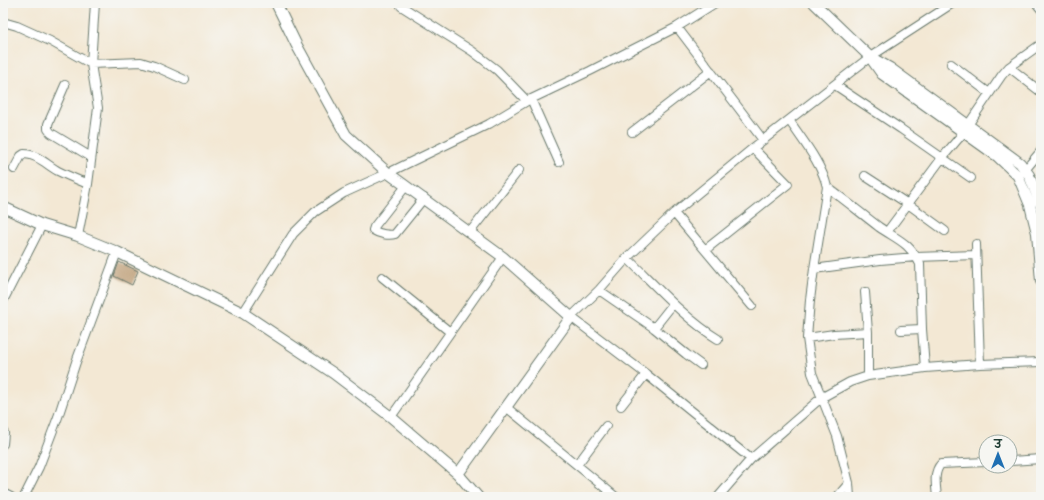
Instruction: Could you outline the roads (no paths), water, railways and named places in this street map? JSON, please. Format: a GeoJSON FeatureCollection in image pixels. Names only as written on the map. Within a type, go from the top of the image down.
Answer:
{"type":"FeatureCollection","features":[{"type":"Feature","properties":{"kind":"street"},"geometry":{"type":"LineString","coordinates":[[78,236],[88,184],[98,108],[91,64],[95,3]]}},
{"type":"Feature","properties":{"kind":"street"},"geometry":{"type":"LineString","coordinates":[[276,3],[300,51],[346,135],[388,173],[503,257],[571,317],[646,374],[751,459]]}},
{"type":"Feature","properties":{"kind":"street"},"geometry":{"type":"LineString","coordinates":[[243,313],[293,234],[315,212],[344,193],[489,124],[529,100],[677,27],[715,3]]}},
{"type":"Feature","properties":{"kind":"street"},"geometry":{"type":"LineString","coordinates":[[814,3],[870,57],[882,74],[1020,163],[1029,175],[1041,206]]}},
{"type":"Feature","properties":{"kind":"street"},"geometry":{"type":"LineString","coordinates":[[458,474],[571,317],[599,290],[627,258],[674,214],[763,140],[870,57],[953,3]]}},
{"type":"Feature","properties":{"kind":"street"},"geometry":{"type":"LineString","coordinates":[[1036,3],[1041,9]]}},
{"type":"Feature","properties":{"kind":"street"},"geometry":{"type":"LineString","coordinates":[[401,6],[472,51],[497,70],[529,100],[559,162]]}},
{"type":"Feature","properties":{"kind":"street"},"geometry":{"type":"LineString","coordinates":[[3,22],[17,26],[50,41],[91,64],[140,62],[154,66],[185,80]]}},
{"type":"Feature","properties":{"kind":"street"},"geometry":{"type":"LineString","coordinates":[[677,27],[763,140]]}},
{"type":"Feature","properties":{"kind":"street"},"geometry":{"type":"LineString","coordinates":[[887,232],[942,158],[966,129],[1002,75],[1009,67],[1041,44]]}},
{"type":"Feature","properties":{"kind":"street"},"geometry":{"type":"LineString","coordinates":[[951,64],[989,93]]}},
{"type":"Feature","properties":{"kind":"street"},"geometry":{"type":"LineString","coordinates":[[1009,67],[1041,92]]}},
{"type":"Feature","properties":{"kind":"street"},"geometry":{"type":"LineString","coordinates":[[632,132],[711,71]]}},
{"type":"Feature","properties":{"kind":"street"},"geometry":{"type":"LineString","coordinates":[[65,84],[48,124],[48,129],[51,133],[92,157]]}},
{"type":"Feature","properties":{"kind":"street"},"geometry":{"type":"LineString","coordinates":[[835,85],[971,178]]}},
{"type":"Feature","properties":{"kind":"street"},"geometry":{"type":"LineString","coordinates":[[789,120],[816,160],[827,187],[810,300],[807,338],[812,372],[837,436],[849,483],[850,497]]}},
{"type":"Feature","properties":{"kind":"street"},"geometry":{"type":"LineString","coordinates":[[966,129],[1018,176],[1030,205],[1036,210],[1041,281]]}},
{"type":"Feature","properties":{"kind":"street"},"geometry":{"type":"LineString","coordinates":[[705,250],[788,184],[753,148]]}},
{"type":"Feature","properties":{"kind":"street"},"geometry":{"type":"LineString","coordinates":[[1025,170],[1041,151]]}},
{"type":"Feature","properties":{"kind":"street"},"geometry":{"type":"LineString","coordinates":[[14,169],[21,156],[28,154],[57,170],[88,184]]}},
{"type":"Feature","properties":{"kind":"street"},"geometry":{"type":"LineString","coordinates":[[470,232],[519,170]]}},
{"type":"Feature","properties":{"kind":"street"},"geometry":{"type":"LineString","coordinates":[[865,176],[908,204],[945,231]]}},
{"type":"Feature","properties":{"kind":"street"},"geometry":{"type":"LineString","coordinates":[[406,186],[374,226],[373,230],[387,235],[394,235],[424,198]]}},
{"type":"Feature","properties":{"kind":"street"},"geometry":{"type":"LineString","coordinates":[[827,187],[910,248],[920,264],[925,368]]}},
{"type":"Feature","properties":{"kind":"street"},"geometry":{"type":"LineString","coordinates":[[3,207],[42,225],[78,236],[117,252],[243,313],[333,373],[391,417],[458,474],[478,497]]}},
{"type":"Feature","properties":{"kind":"street"},"geometry":{"type":"LineString","coordinates":[[674,214],[752,306]]}},
{"type":"Feature","properties":{"kind":"street"},"geometry":{"type":"LineString","coordinates":[[3,301],[42,225]]}},
{"type":"Feature","properties":{"kind":"street"},"geometry":{"type":"LineString","coordinates":[[976,244],[980,364]]}},
{"type":"Feature","properties":{"kind":"street"},"geometry":{"type":"LineString","coordinates":[[24,497],[39,467],[58,417],[76,362],[117,252]]}},
{"type":"Feature","properties":{"kind":"street"},"geometry":{"type":"LineString","coordinates":[[814,270],[880,260],[976,255]]}},
{"type":"Feature","properties":{"kind":"street"},"geometry":{"type":"LineString","coordinates":[[391,417],[503,257]]}},
{"type":"Feature","properties":{"kind":"street"},"geometry":{"type":"LineString","coordinates":[[627,258],[673,304],[718,339]]}},
{"type":"Feature","properties":{"kind":"street"},"geometry":{"type":"LineString","coordinates":[[382,276],[450,332]]}},
{"type":"Feature","properties":{"kind":"street"},"geometry":{"type":"LineString","coordinates":[[599,290],[654,328],[701,365]]}},
{"type":"Feature","properties":{"kind":"street"},"geometry":{"type":"LineString","coordinates":[[864,292],[868,332],[868,376]]}},
{"type":"Feature","properties":{"kind":"street"},"geometry":{"type":"LineString","coordinates":[[654,328],[673,304]]}},
{"type":"Feature","properties":{"kind":"street"},"geometry":{"type":"LineString","coordinates":[[901,330],[922,329]]}},
{"type":"Feature","properties":{"kind":"street"},"geometry":{"type":"LineString","coordinates":[[807,338],[834,334],[868,332]]}},
{"type":"Feature","properties":{"kind":"street"},"geometry":{"type":"LineString","coordinates":[[718,497],[751,459],[821,398],[850,382],[868,376],[925,368],[1041,362]]}},
{"type":"Feature","properties":{"kind":"street"},"geometry":{"type":"LineString","coordinates":[[621,406],[646,374]]}},
{"type":"Feature","properties":{"kind":"street"},"geometry":{"type":"LineString","coordinates":[[506,406],[616,497]]}},
{"type":"Feature","properties":{"kind":"street"},"geometry":{"type":"LineString","coordinates":[[577,464],[606,426]]}},
{"type":"Feature","properties":{"kind":"street"},"geometry":{"type":"LineString","coordinates":[[3,444],[4,433]]}},
{"type":"Feature","properties":{"kind":"street"},"geometry":{"type":"LineString","coordinates":[[1018,460],[1041,459]]}},
{"type":"Feature","properties":{"kind":"street"},"geometry":{"type":"LineString","coordinates":[[937,497],[937,468],[942,464],[978,462]]}},
{"type":"Feature","properties":{"kind":"street"},"geometry":{"type":"LineString","coordinates":[[837,497],[849,483]]}},
{"type":"Feature","properties":{"kind":"street"},"geometry":{"type":"LineString","coordinates":[[3,493],[11,497]]}}]}
